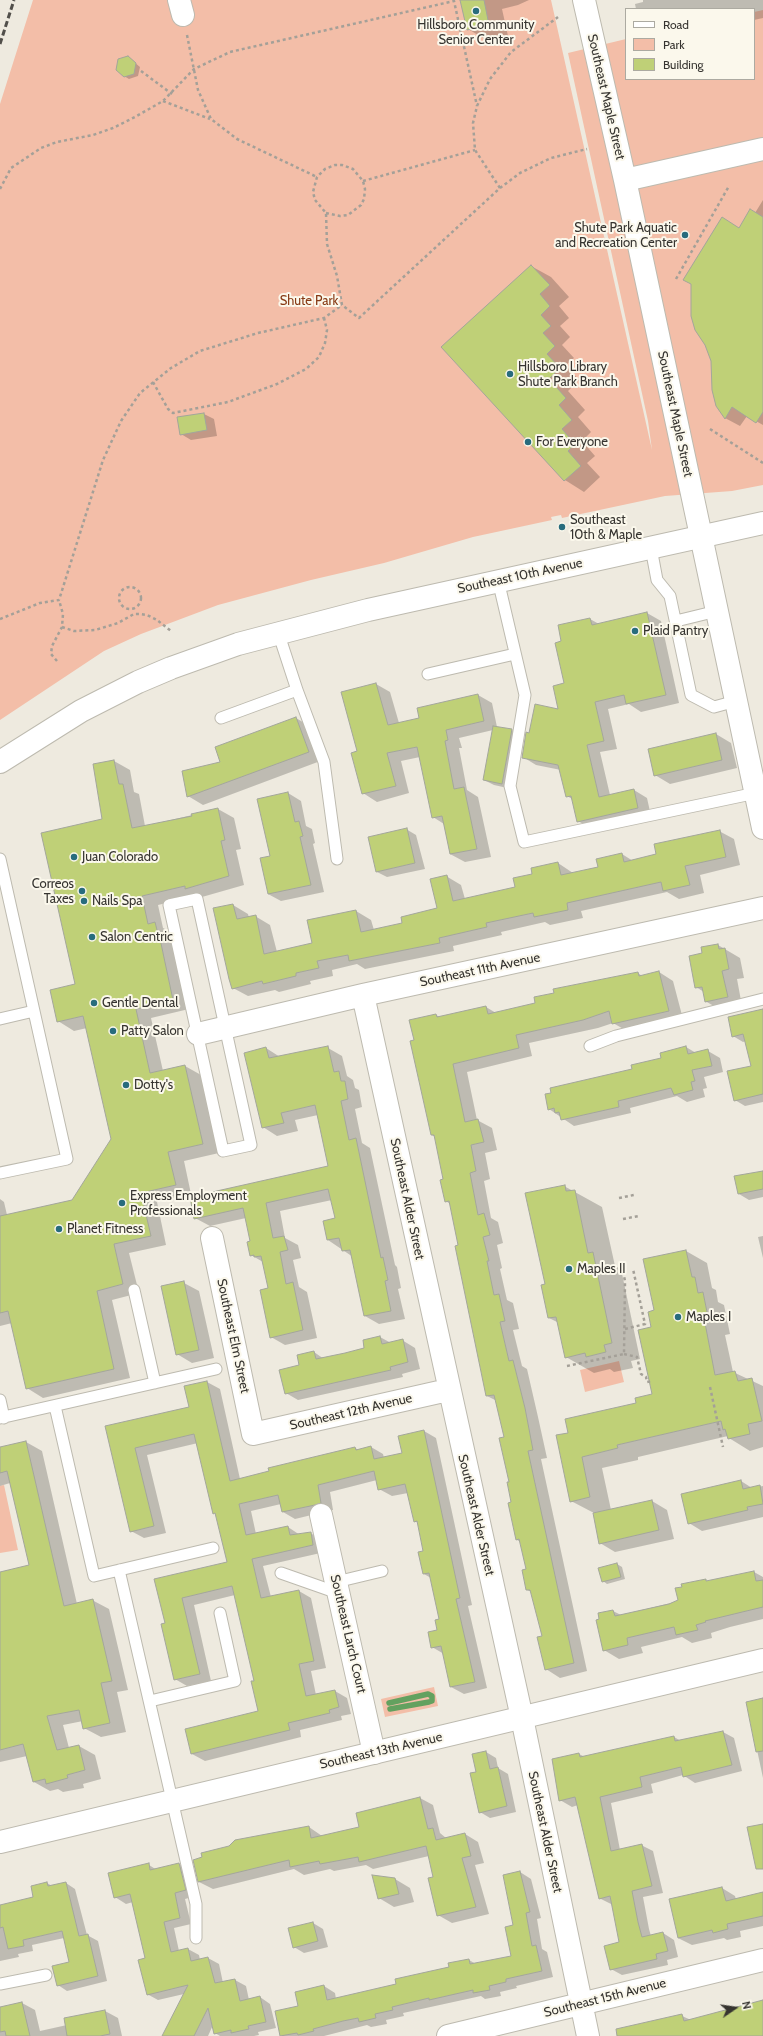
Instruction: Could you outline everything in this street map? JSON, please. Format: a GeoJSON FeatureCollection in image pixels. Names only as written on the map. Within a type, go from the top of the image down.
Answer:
{"type":"FeatureCollection","features":[{"type":"Feature","properties":{"kind":"street","name":"Southeast Maple Street"},"geometry":{"type":"LineString","coordinates":[[584,0],[625,180],[763,828]]}},
{"type":"Feature","properties":{"kind":"street"},"geometry":{"type":"LineString","coordinates":[[625,180],[763,150]]}},
{"type":"Feature","properties":{"kind":"street","name":"Southeast 10th Avenue"},"geometry":{"type":"LineString","coordinates":[[0,762],[81,711],[138,682],[206,654],[278,632],[498,580],[763,523]]}},
{"type":"Feature","properties":{"kind":"street","name":"Southeast 11th Avenue"},"geometry":{"type":"LineString","coordinates":[[198,1034],[363,995],[763,908]]}},
{"type":"Feature","properties":{"kind":"street","name":"Southeast Alder Street"},"geometry":{"type":"LineString","coordinates":[[363,995],[448,1390],[522,1718],[580,2004],[588,2036]]}},
{"type":"Feature","properties":{"kind":"street","name":"Southeast Elm Street"},"geometry":{"type":"LineString","coordinates":[[212,1238],[253,1434]]}},
{"type":"Feature","properties":{"kind":"street","name":"Southeast 12th Avenue"},"geometry":{"type":"LineString","coordinates":[[253,1434],[448,1390]]}},
{"type":"Feature","properties":{"kind":"street","name":"Southeast Larch Court"},"geometry":{"type":"LineString","coordinates":[[321,1515],[374,1753]]}},
{"type":"Feature","properties":{"kind":"street","name":"Southeast 13th Avenue"},"geometry":{"type":"LineString","coordinates":[[0,1842],[763,1660]]}},
{"type":"Feature","properties":{"kind":"street","name":"Southeast 15th Avenue"},"geometry":{"type":"LineString","coordinates":[[448,2036],[763,1960]]}},
{"type":"Feature","properties":{"kind":"lane"},"geometry":{"type":"LineString","coordinates":[[651,548],[657,580],[670,596],[691,695],[714,707],[736,701]]}},
{"type":"Feature","properties":{"kind":"lane"},"geometry":{"type":"LineString","coordinates":[[498,580],[525,695],[510,786],[524,842],[756,793]]}},
{"type":"Feature","properties":{"kind":"lane"},"geometry":{"type":"LineString","coordinates":[[676,621],[717,611]]}},
{"type":"Feature","properties":{"kind":"lane"},"geometry":{"type":"LineString","coordinates":[[278,632],[297,690],[324,762],[337,859]]}},
{"type":"Feature","properties":{"kind":"lane"},"geometry":{"type":"LineString","coordinates":[[428,674],[515,654]]}},
{"type":"Feature","properties":{"kind":"lane"},"geometry":{"type":"LineString","coordinates":[[221,718],[297,690]]}},
{"type":"Feature","properties":{"kind":"lane"},"geometry":{"type":"LineString","coordinates":[[0,859],[67,1158],[0,1173]]}},
{"type":"Feature","properties":{"kind":"lane"},"geometry":{"type":"LineString","coordinates":[[197,899],[252,1145],[223,1151],[198,1034],[169,905],[197,899]]}},
{"type":"Feature","properties":{"kind":"lane"},"geometry":{"type":"LineString","coordinates":[[590,1046],[616,1036],[763,999]]}},
{"type":"Feature","properties":{"kind":"lane"},"geometry":{"type":"LineString","coordinates":[[0,1019],[34,1011]]}},
{"type":"Feature","properties":{"kind":"lane"},"geometry":{"type":"LineString","coordinates":[[134,1290],[155,1383]]}},
{"type":"Feature","properties":{"kind":"lane"},"geometry":{"type":"LineString","coordinates":[[0,1400],[2,1418],[216,1369]]}},
{"type":"Feature","properties":{"kind":"lane"},"geometry":{"type":"LineString","coordinates":[[55,1406],[94,1576],[213,1548]]}},
{"type":"Feature","properties":{"kind":"lane"},"geometry":{"type":"LineString","coordinates":[[119,1570],[196,1904],[196,1938]]}},
{"type":"Feature","properties":{"kind":"lane"},"geometry":{"type":"LineString","coordinates":[[281,1573],[337,1587],[382,1571]]}},
{"type":"Feature","properties":{"kind":"lane"},"geometry":{"type":"LineString","coordinates":[[150,1701],[235,1681],[220,1613]]}},
{"type":"Feature","properties":{"kind":"lane"},"geometry":{"type":"LineString","coordinates":[[0,1984],[46,1975]]}},
{"type":"Feature","properties":{"kind":"path"},"geometry":{"type":"LineString","coordinates":[[0,189],[11,168],[41,148],[57,142],[93,135],[113,128],[164,101],[194,69],[230,52],[454,1],[477,106]]}},
{"type":"Feature","properties":{"kind":"path"},"geometry":{"type":"LineString","coordinates":[[181,8],[198,90],[211,119]]}},
{"type":"Feature","properties":{"kind":"path"},"geometry":{"type":"LineString","coordinates":[[500,188],[475,150],[473,123],[477,106],[490,79],[511,52],[558,17]]}},
{"type":"Feature","properties":{"kind":"path"},"geometry":{"type":"LineString","coordinates":[[141,71],[172,94]]}},
{"type":"Feature","properties":{"kind":"path"},"geometry":{"type":"LineString","coordinates":[[164,101],[211,119],[237,139],[317,177]]}},
{"type":"Feature","properties":{"kind":"path"},"geometry":{"type":"LineString","coordinates":[[326,213],[327,244],[337,276],[342,305],[359,318],[500,188],[520,173],[551,158],[587,149]]}},
{"type":"Feature","properties":{"kind":"path"},"geometry":{"type":"LineString","coordinates":[[363,181],[475,150]]}},
{"type":"Feature","properties":{"kind":"path"},"geometry":{"type":"LineString","coordinates":[[335,165],[342,165],[353,169],[363,181],[365,189],[364,199],[356,210],[340,216],[326,213],[315,200],[313,192],[317,177],[325,169],[335,165]]}},
{"type":"Feature","properties":{"kind":"path"},"geometry":{"type":"LineString","coordinates":[[676,279],[729,186]]}},
{"type":"Feature","properties":{"kind":"path"},"geometry":{"type":"LineString","coordinates":[[57,661],[51,654],[52,646],[62,627],[63,614],[59,600],[103,460],[121,421],[140,393],[172,368],[200,351],[258,332],[324,318],[342,305]]}},
{"type":"Feature","properties":{"kind":"path"},"geometry":{"type":"LineString","coordinates":[[154,382],[168,408],[173,413],[228,402],[276,384],[306,369],[319,357],[326,344],[327,330],[324,318]]}},
{"type":"Feature","properties":{"kind":"path"},"geometry":{"type":"LineString","coordinates":[[710,429],[763,463]]}},
{"type":"Feature","properties":{"kind":"path"},"geometry":{"type":"LineString","coordinates":[[126,587],[134,587],[142,595],[141,602],[132,609],[125,608],[120,602],[119,595],[126,587]]}},
{"type":"Feature","properties":{"kind":"path"},"geometry":{"type":"LineString","coordinates":[[0,618],[40,603],[59,600]]}},
{"type":"Feature","properties":{"kind":"path"},"geometry":{"type":"LineString","coordinates":[[132,609],[134,614]]}},
{"type":"Feature","properties":{"kind":"path"},"geometry":{"type":"LineString","coordinates":[[62,627],[74,631],[94,630],[118,623],[134,614],[147,615],[171,631]]}},
{"type":"Feature","properties":{"kind":"path"},"geometry":{"type":"LineString","coordinates":[[619,1198],[634,1195]]}},
{"type":"Feature","properties":{"kind":"path"},"geometry":{"type":"LineString","coordinates":[[623,1219],[639,1216]]}},
{"type":"Feature","properties":{"kind":"path"},"geometry":{"type":"LineString","coordinates":[[624,1328],[645,1324],[633,1269]]}},
{"type":"Feature","properties":{"kind":"path"},"geometry":{"type":"LineString","coordinates":[[623,1271],[624,1354]]}},
{"type":"Feature","properties":{"kind":"path"},"geometry":{"type":"LineString","coordinates":[[568,1366],[624,1354],[637,1358],[640,1374],[646,1377],[647,1382],[652,1381]]}},
{"type":"Feature","properties":{"kind":"path"},"geometry":{"type":"LineString","coordinates":[[710,1387],[723,1446]]}},
{"type":"Feature","properties":{"kind":"green space","name":"Shute Park"},"geometry":{"type":"Polygon","coordinates":[[[33,0],[551,0],[652,450],[648,421],[568,53],[625,39],[625,80],[755,80],[755,12],[763,10],[763,485],[732,491],[665,496],[562,518],[561,515],[551,517],[552,520],[473,537],[384,563],[311,580],[218,605],[141,634],[104,651],[0,720],[0,104],[33,0]]]}},
{"type":"Feature","properties":{"kind":"green space"},"geometry":{"type":"Polygon","coordinates":[[[619,1361],[624,1382],[585,1392],[580,1370],[619,1361]]]}},
{"type":"Feature","properties":{"kind":"green space"},"geometry":{"type":"Polygon","coordinates":[[[4,1485],[18,1550],[0,1553],[0,1486],[4,1485]]]}},
{"type":"Feature","properties":{"kind":"green space"},"geometry":{"type":"Polygon","coordinates":[[[434,1687],[438,1706],[385,1717],[381,1699],[434,1687]]]}},
{"type":"Feature","properties":{"kind":"building","name":"Hillsboro Community Senior Center"},"geometry":{"type":"Polygon","coordinates":[[[460,0],[484,0],[489,25],[467,30],[460,0]]]}},
{"type":"Feature","properties":{"kind":"building"},"geometry":{"type":"Polygon","coordinates":[[[128,56],[136,63],[134,74],[124,77],[116,70],[118,59],[128,56]]]}},
{"type":"Feature","properties":{"kind":"building"},"geometry":{"type":"Polygon","coordinates":[[[750,209],[763,217],[763,412],[756,423],[732,407],[725,419],[716,406],[712,390],[711,361],[705,345],[695,330],[691,316],[691,284],[683,280],[722,217],[739,228],[750,209]]]}},
{"type":"Feature","properties":{"kind":"building","name":"Hillsboro Library Shute Park Branch"},"geometry":{"type":"Polygon","coordinates":[[[531,265],[550,285],[540,294],[550,306],[541,315],[551,326],[543,333],[555,346],[547,354],[560,368],[549,379],[566,398],[559,405],[572,420],[562,429],[575,444],[568,451],[581,466],[564,481],[441,347],[531,265]]]}},
{"type":"Feature","properties":{"kind":"building"},"geometry":{"type":"Polygon","coordinates":[[[204,413],[207,430],[180,435],[177,417],[204,413]]]}},
{"type":"Feature","properties":{"kind":"building"},"geometry":{"type":"Polygon","coordinates":[[[647,612],[666,695],[626,704],[624,695],[595,702],[604,741],[587,745],[599,797],[634,789],[638,808],[577,822],[571,796],[566,797],[558,765],[522,758],[526,732],[529,733],[535,704],[558,709],[553,686],[564,683],[555,643],[561,641],[558,625],[590,618],[592,625],[647,612]]]}},
{"type":"Feature","properties":{"kind":"building"},"geometry":{"type":"Polygon","coordinates":[[[376,683],[388,725],[419,718],[417,708],[478,694],[484,721],[446,730],[448,740],[445,741],[454,789],[464,787],[477,849],[450,854],[442,816],[432,818],[417,747],[387,753],[396,786],[362,794],[351,753],[357,751],[341,692],[376,683]]]}},
{"type":"Feature","properties":{"kind":"building"},"geometry":{"type":"Polygon","coordinates":[[[296,717],[309,752],[187,797],[182,771],[220,762],[215,747],[296,717]]]}},
{"type":"Feature","properties":{"kind":"building"},"geometry":{"type":"Polygon","coordinates":[[[493,726],[512,729],[502,784],[483,780],[493,726]]]}},
{"type":"Feature","properties":{"kind":"building"},"geometry":{"type":"Polygon","coordinates":[[[716,733],[722,760],[654,776],[648,749],[716,733]]]}},
{"type":"Feature","properties":{"kind":"building"},"geometry":{"type":"Polygon","coordinates":[[[114,760],[119,784],[123,784],[132,828],[192,816],[191,814],[218,808],[225,840],[221,841],[229,876],[185,889],[185,886],[142,896],[148,924],[155,922],[159,934],[173,1000],[136,1009],[150,1073],[185,1065],[203,1144],[168,1152],[176,1185],[141,1193],[151,1236],[114,1244],[123,1284],[97,1291],[114,1369],[26,1389],[8,1311],[0,1313],[0,1216],[72,1200],[111,1139],[83,1016],[57,1022],[50,990],[75,984],[41,833],[102,819],[93,764],[114,760]]]}},
{"type":"Feature","properties":{"kind":"building"},"geometry":{"type":"Polygon","coordinates":[[[288,792],[295,822],[299,821],[303,836],[300,837],[311,885],[268,894],[260,858],[270,856],[257,799],[288,792]]]}},
{"type":"Feature","properties":{"kind":"building"},"geometry":{"type":"Polygon","coordinates":[[[407,828],[415,863],[376,872],[368,837],[407,828]]]}},
{"type":"Feature","properties":{"kind":"building"},"geometry":{"type":"Polygon","coordinates":[[[720,830],[726,857],[685,866],[690,885],[663,891],[661,882],[567,903],[568,910],[534,917],[533,913],[486,923],[487,927],[439,938],[440,943],[349,961],[348,955],[317,961],[319,968],[296,973],[296,976],[263,984],[262,981],[232,989],[213,908],[233,904],[237,919],[256,915],[264,954],[312,943],[307,920],[356,910],[361,932],[402,923],[401,917],[437,908],[430,879],[447,875],[453,901],[515,887],[513,878],[532,874],[531,868],[558,862],[561,875],[598,867],[596,859],[622,853],[624,862],[656,854],[654,844],[720,830]]]}},
{"type":"Feature","properties":{"kind":"building"},"geometry":{"type":"Polygon","coordinates":[[[718,944],[719,949],[725,948],[729,969],[722,971],[728,997],[705,1002],[702,987],[695,988],[689,956],[702,953],[701,947],[718,944]]]}},
{"type":"Feature","properties":{"kind":"building"},"geometry":{"type":"Polygon","coordinates":[[[659,971],[669,1011],[612,1024],[609,1011],[583,1020],[516,1035],[519,1048],[453,1064],[465,1122],[478,1119],[484,1142],[471,1145],[476,1171],[470,1173],[478,1215],[484,1213],[490,1235],[483,1237],[489,1261],[487,1261],[494,1295],[499,1294],[505,1321],[500,1322],[509,1361],[513,1360],[525,1408],[533,1450],[528,1451],[574,1663],[545,1670],[537,1637],[542,1636],[530,1590],[526,1590],[522,1570],[526,1569],[519,1539],[516,1540],[508,1503],[511,1502],[507,1482],[509,1482],[499,1438],[504,1437],[494,1395],[486,1396],[455,1246],[458,1245],[449,1201],[445,1202],[440,1180],[443,1179],[434,1135],[431,1135],[410,1041],[414,1040],[409,1020],[436,1014],[437,1017],[486,1006],[488,1014],[535,1003],[534,997],[554,993],[553,989],[638,972],[639,976],[659,971]]]}},
{"type":"Feature","properties":{"kind":"building"},"geometry":{"type":"Polygon","coordinates":[[[763,1009],[763,1094],[734,1101],[727,1071],[751,1066],[743,1034],[732,1037],[728,1017],[763,1009]]]}},
{"type":"Feature","properties":{"kind":"building"},"geometry":{"type":"Polygon","coordinates":[[[328,1046],[334,1072],[339,1071],[341,1081],[345,1081],[348,1099],[341,1101],[349,1140],[356,1138],[381,1258],[383,1257],[388,1280],[385,1281],[391,1311],[364,1316],[350,1250],[342,1251],[339,1238],[327,1240],[323,1221],[335,1218],[328,1189],[266,1203],[273,1238],[284,1236],[288,1250],[280,1252],[286,1284],[293,1282],[303,1330],[270,1338],[260,1290],[268,1288],[261,1256],[250,1256],[247,1242],[250,1241],[243,1208],[194,1219],[190,1197],[328,1166],[315,1105],[281,1113],[284,1123],[262,1128],[244,1053],[266,1047],[269,1058],[328,1046]]]}},
{"type":"Feature","properties":{"kind":"building"},"geometry":{"type":"Polygon","coordinates":[[[686,1046],[688,1054],[708,1049],[712,1066],[692,1070],[695,1081],[691,1082],[693,1090],[674,1095],[671,1088],[618,1101],[619,1107],[561,1120],[559,1112],[555,1113],[554,1108],[548,1110],[545,1094],[551,1093],[550,1088],[632,1069],[631,1065],[661,1058],[660,1053],[686,1046]]]}},
{"type":"Feature","properties":{"kind":"building"},"geometry":{"type":"Polygon","coordinates":[[[763,1171],[763,1189],[738,1194],[734,1176],[763,1171]]]}},
{"type":"Feature","properties":{"kind":"building","name":"Maples II"},"geometry":{"type":"Polygon","coordinates":[[[565,1185],[566,1191],[575,1190],[588,1253],[593,1252],[612,1343],[604,1345],[606,1352],[586,1357],[585,1353],[565,1358],[556,1317],[548,1318],[541,1285],[545,1284],[525,1193],[565,1185]]]}},
{"type":"Feature","properties":{"kind":"building"},"geometry":{"type":"Polygon","coordinates":[[[686,1250],[692,1277],[695,1277],[698,1293],[703,1292],[709,1322],[705,1323],[715,1375],[735,1371],[738,1381],[752,1378],[762,1421],[748,1424],[750,1434],[728,1439],[725,1429],[723,1430],[721,1421],[617,1445],[618,1448],[582,1457],[590,1497],[570,1502],[556,1435],[568,1433],[565,1419],[636,1403],[635,1398],[652,1394],[638,1330],[651,1327],[648,1312],[654,1310],[643,1259],[686,1250]]]}},
{"type":"Feature","properties":{"kind":"building"},"geometry":{"type":"Polygon","coordinates":[[[184,1281],[199,1350],[176,1355],[161,1286],[184,1281]]]}},
{"type":"Feature","properties":{"kind":"building"},"geometry":{"type":"Polygon","coordinates":[[[380,1336],[382,1344],[403,1339],[408,1362],[390,1367],[391,1370],[285,1394],[279,1370],[299,1365],[297,1355],[314,1351],[316,1359],[345,1353],[364,1348],[363,1340],[380,1336]]]}},
{"type":"Feature","properties":{"kind":"building"},"geometry":{"type":"Polygon","coordinates":[[[207,1381],[230,1481],[269,1471],[268,1468],[355,1447],[356,1450],[371,1446],[374,1459],[402,1453],[398,1436],[424,1430],[460,1598],[456,1599],[475,1682],[450,1687],[441,1646],[431,1648],[428,1632],[437,1630],[435,1620],[439,1619],[429,1573],[423,1574],[418,1552],[423,1551],[417,1521],[414,1522],[405,1484],[378,1490],[374,1471],[318,1485],[321,1503],[315,1505],[282,1512],[278,1495],[239,1504],[246,1535],[288,1526],[290,1535],[311,1532],[313,1545],[252,1559],[261,1598],[299,1590],[314,1661],[299,1664],[306,1696],[335,1690],[339,1707],[329,1710],[330,1713],[288,1723],[290,1730],[191,1754],[185,1729],[258,1711],[251,1681],[254,1681],[232,1586],[182,1598],[200,1674],[174,1680],[161,1624],[165,1623],[154,1579],[227,1562],[215,1513],[213,1514],[194,1434],[135,1448],[154,1526],[130,1532],[105,1426],[189,1407],[184,1386],[207,1381]]]}},
{"type":"Feature","properties":{"kind":"building"},"geometry":{"type":"Polygon","coordinates":[[[26,1441],[64,1606],[93,1599],[112,1681],[101,1683],[110,1723],[83,1729],[79,1710],[47,1716],[57,1750],[79,1745],[85,1770],[67,1775],[68,1778],[46,1784],[45,1779],[33,1782],[23,1744],[0,1750],[0,1572],[29,1565],[7,1471],[0,1473],[0,1447],[26,1441]]]}},
{"type":"Feature","properties":{"kind":"building"},"geometry":{"type":"Polygon","coordinates":[[[741,1480],[743,1489],[760,1485],[763,1504],[747,1507],[748,1510],[688,1524],[681,1494],[741,1480]]]}},
{"type":"Feature","properties":{"kind":"building"},"geometry":{"type":"Polygon","coordinates":[[[652,1500],[659,1530],[599,1544],[593,1513],[652,1500]]]}},
{"type":"Feature","properties":{"kind":"building"},"geometry":{"type":"Polygon","coordinates":[[[617,1563],[621,1577],[602,1582],[598,1568],[617,1563]]]}},
{"type":"Feature","properties":{"kind":"building"},"geometry":{"type":"Polygon","coordinates":[[[754,1571],[756,1581],[763,1580],[763,1607],[705,1621],[706,1622],[696,1625],[698,1630],[676,1635],[674,1627],[627,1638],[628,1645],[603,1651],[596,1620],[599,1619],[598,1613],[613,1610],[615,1616],[669,1604],[678,1600],[675,1588],[682,1587],[681,1584],[706,1579],[706,1581],[754,1571]]]}},
{"type":"Feature","properties":{"kind":"building"},"geometry":{"type":"Polygon","coordinates":[[[763,1698],[763,1751],[756,1752],[746,1702],[763,1698]]]}},
{"type":"Feature","properties":{"kind":"building"},"geometry":{"type":"Polygon","coordinates":[[[723,1731],[732,1765],[683,1777],[681,1767],[640,1777],[642,1787],[600,1797],[611,1851],[642,1844],[652,1886],[632,1891],[638,1922],[642,1937],[663,1932],[668,1951],[656,1954],[657,1959],[610,1970],[604,1946],[619,1942],[610,1896],[599,1899],[575,1797],[559,1801],[552,1759],[579,1753],[580,1757],[674,1736],[675,1741],[723,1731]]]}},
{"type":"Feature","properties":{"kind":"building"},"geometry":{"type":"Polygon","coordinates":[[[486,1751],[490,1769],[498,1767],[507,1806],[479,1813],[470,1773],[476,1772],[472,1754],[486,1751]]]}},
{"type":"Feature","properties":{"kind":"building"},"geometry":{"type":"Polygon","coordinates":[[[420,1797],[428,1829],[433,1828],[436,1840],[465,1833],[471,1856],[462,1858],[476,1907],[437,1916],[428,1878],[433,1877],[426,1846],[359,1862],[358,1857],[320,1864],[319,1861],[290,1867],[289,1860],[198,1882],[193,1860],[202,1857],[201,1853],[229,1846],[235,1840],[309,1826],[311,1838],[359,1827],[356,1813],[420,1797]]]}},
{"type":"Feature","properties":{"kind":"building"},"geometry":{"type":"Polygon","coordinates":[[[763,1824],[763,1869],[756,1869],[747,1827],[763,1824]]]}},
{"type":"Feature","properties":{"kind":"building"},"geometry":{"type":"Polygon","coordinates":[[[149,1863],[150,1870],[179,1863],[186,1890],[175,1893],[180,1918],[164,1922],[171,1952],[188,1948],[191,1961],[208,1957],[215,1983],[235,1979],[240,2001],[260,1996],[266,2022],[248,2026],[249,2029],[231,2033],[231,2030],[214,2034],[208,2008],[194,2036],[162,2036],[188,1985],[147,1995],[138,1960],[145,1958],[130,1894],[114,1898],[108,1873],[149,1863]]]}},
{"type":"Feature","properties":{"kind":"building"},"geometry":{"type":"Polygon","coordinates":[[[520,1871],[530,1912],[526,1913],[532,1946],[536,1945],[542,1971],[506,1979],[506,1982],[489,1986],[490,1990],[473,1993],[473,1990],[429,2000],[429,1998],[392,2007],[393,2010],[375,2014],[376,2018],[359,2022],[358,2018],[313,2029],[314,2031],[298,2035],[297,2033],[280,2036],[275,2011],[298,2006],[295,1992],[324,1985],[327,2000],[396,1984],[395,1979],[449,1967],[448,1963],[469,1959],[470,1964],[511,1956],[505,1927],[513,1925],[503,1875],[520,1871]]]}},
{"type":"Feature","properties":{"kind":"building"},"geometry":{"type":"Polygon","coordinates":[[[372,1875],[395,1878],[399,1894],[378,1899],[372,1875]]]}},
{"type":"Feature","properties":{"kind":"building"},"geometry":{"type":"Polygon","coordinates":[[[47,1882],[48,1886],[66,1882],[79,1936],[88,1934],[98,1976],[57,1986],[52,1966],[69,1962],[62,1931],[23,1940],[24,1946],[8,1949],[3,1927],[0,1928],[0,1905],[33,1897],[31,1886],[47,1882]]]}},
{"type":"Feature","properties":{"kind":"building"},"geometry":{"type":"Polygon","coordinates":[[[722,1887],[726,1901],[763,1892],[763,1916],[727,1924],[728,1929],[713,1933],[712,1930],[678,1938],[669,1899],[722,1887]]]}},
{"type":"Feature","properties":{"kind":"building"},"geometry":{"type":"Polygon","coordinates":[[[313,1922],[318,1941],[293,1948],[288,1928],[313,1922]]]}},
{"type":"Feature","properties":{"kind":"building"},"geometry":{"type":"Polygon","coordinates":[[[763,2000],[763,2036],[617,2036],[616,2029],[682,2014],[684,2021],[763,2000]]]}},
{"type":"Feature","properties":{"kind":"building"},"geometry":{"type":"Polygon","coordinates":[[[22,2002],[30,2036],[6,2036],[5,2031],[0,2032],[0,2007],[22,2002]]]}},
{"type":"Feature","properties":{"kind":"building"},"geometry":{"type":"Polygon","coordinates":[[[105,2010],[110,2034],[100,2036],[67,2036],[64,2018],[105,2010]]]}},
{"type":"Feature","properties":{"kind":"waterway"},"geometry":{"type":"LineString","coordinates":[[389,1703],[428,1694],[432,1696],[432,1701],[429,1702],[390,1709]]}},
{"type":"Feature","properties":{"kind":"railway"},"geometry":{"type":"LineString","coordinates":[[0,44],[14,0]]}},
{"type":"Feature","properties":{"kind":"place","name":"Hillsboro Community Senior Center"},"geometry":{"type":"Point","coordinates":[476,11]}},
{"type":"Feature","properties":{"kind":"place","name":"Shute Park Aquatic and Recreation Center"},"geometry":{"type":"Point","coordinates":[685,235]}},
{"type":"Feature","properties":{"kind":"place","name":"Hillsboro Library Shute Park Branch"},"geometry":{"type":"Point","coordinates":[510,374]}},
{"type":"Feature","properties":{"kind":"place","name":"For Everyone"},"geometry":{"type":"Point","coordinates":[528,442]}},
{"type":"Feature","properties":{"kind":"place","name":"Southeast 10th & Maple"},"geometry":{"type":"Point","coordinates":[562,527]}},
{"type":"Feature","properties":{"kind":"place","name":"Plaid Pantry"},"geometry":{"type":"Point","coordinates":[635,631]}},
{"type":"Feature","properties":{"kind":"place","name":"Juan Colorado"},"geometry":{"type":"Point","coordinates":[74,857]}},
{"type":"Feature","properties":{"kind":"place","name":"Correos Taxes"},"geometry":{"type":"Point","coordinates":[82,891]}},
{"type":"Feature","properties":{"kind":"place","name":"Nails Spa"},"geometry":{"type":"Point","coordinates":[84,901]}},
{"type":"Feature","properties":{"kind":"place","name":"Salon Centric"},"geometry":{"type":"Point","coordinates":[92,937]}},
{"type":"Feature","properties":{"kind":"place","name":"Gentle Dental"},"geometry":{"type":"Point","coordinates":[94,1003]}},
{"type":"Feature","properties":{"kind":"place","name":"Patty Salon"},"geometry":{"type":"Point","coordinates":[113,1031]}},
{"type":"Feature","properties":{"kind":"place","name":"Dotty's"},"geometry":{"type":"Point","coordinates":[126,1085]}},
{"type":"Feature","properties":{"kind":"place","name":"Express Employment Professionals"},"geometry":{"type":"Point","coordinates":[122,1203]}},
{"type":"Feature","properties":{"kind":"place","name":"Planet Fitness"},"geometry":{"type":"Point","coordinates":[59,1229]}},
{"type":"Feature","properties":{"kind":"place","name":"Maples II"},"geometry":{"type":"Point","coordinates":[569,1269]}},
{"type":"Feature","properties":{"kind":"place","name":"Maples I"},"geometry":{"type":"Point","coordinates":[678,1317]}}]}
